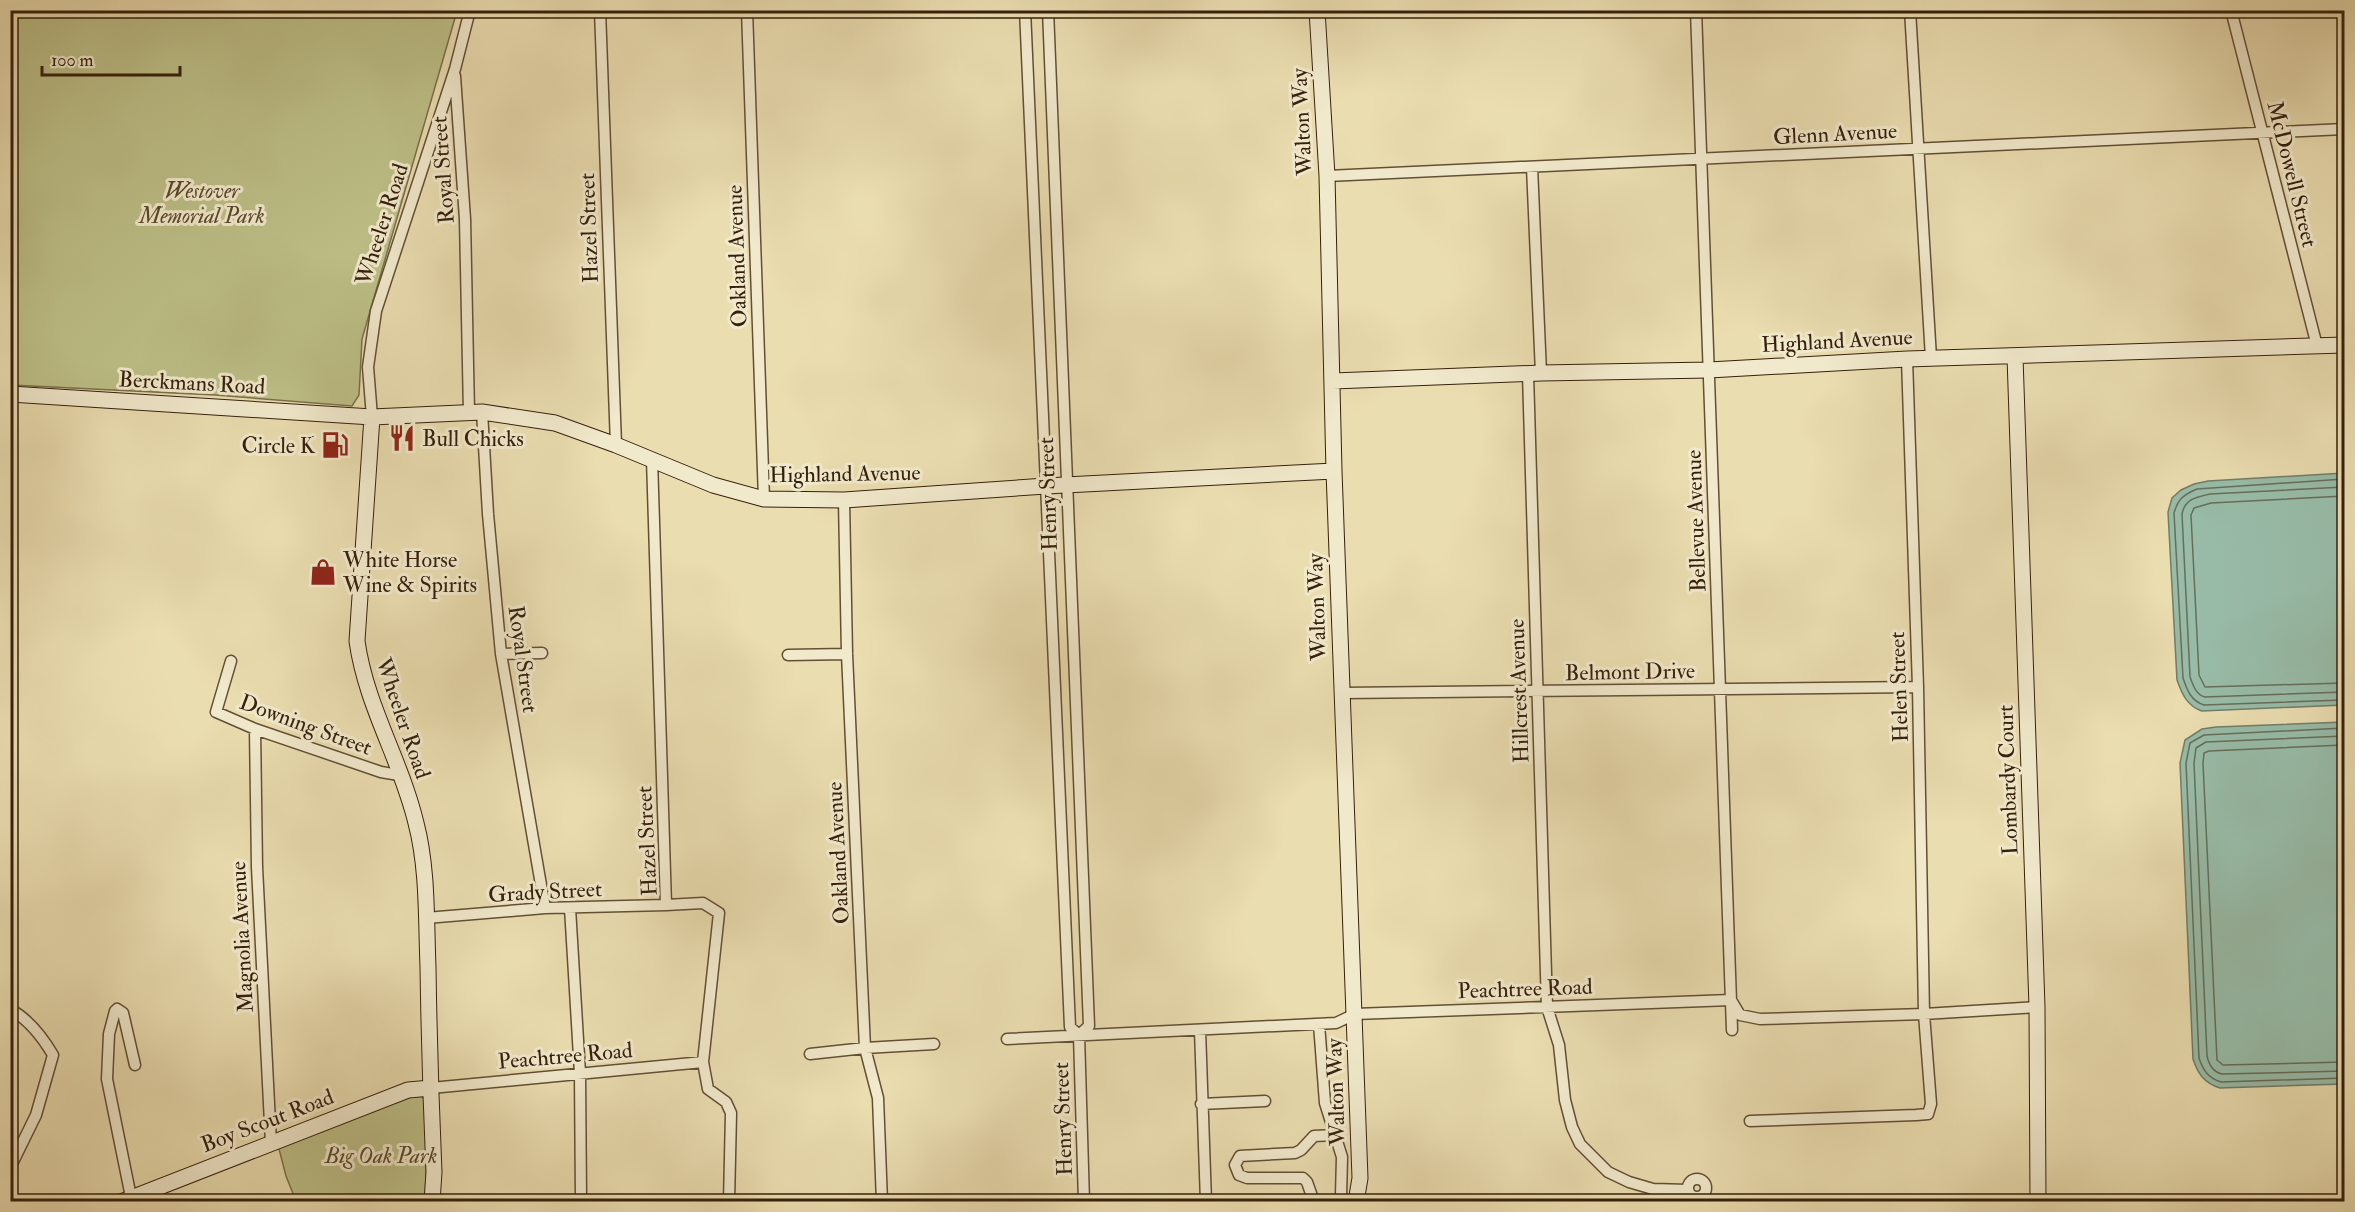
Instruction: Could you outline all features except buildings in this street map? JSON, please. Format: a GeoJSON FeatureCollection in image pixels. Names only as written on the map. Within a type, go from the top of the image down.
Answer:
{"type":"FeatureCollection","features":[{"type":"Feature","properties":{"kind":"main road","name":"Walton Way"},"geometry":{"type":"LineString","coordinates":[[1317,10],[1327,176],[1334,471],[1355,1014],[1360,1178],[1356,1202]]}},
{"type":"Feature","properties":{"kind":"main road","name":"Highland Avenue"},"geometry":{"type":"LineString","coordinates":[[1333,381],[1535,373],[1709,370],[1931,358],[2344,345]]}},
{"type":"Feature","properties":{"kind":"main road","name":"Lombardy Court"},"geometry":{"type":"LineString","coordinates":[[2015,357],[2037,1007],[2038,1202]]}},
{"type":"Feature","properties":{"kind":"main road","name":"Berckmans Road"},"geometry":{"type":"LineString","coordinates":[[10,394],[372,417]]}},
{"type":"Feature","properties":{"kind":"main road","name":"Highland Avenue"},"geometry":{"type":"LineString","coordinates":[[372,417],[476,412],[555,423],[652,459],[713,485],[764,499],[844,500],[1046,486],[1334,471]]}},
{"type":"Feature","properties":{"kind":"main road","name":"Wheeler Road"},"geometry":{"type":"LineString","coordinates":[[372,417],[357,636],[361,666],[372,705],[416,822],[422,861],[434,1172],[432,1202]]}},
{"type":"Feature","properties":{"kind":"main road","name":"Boy Scout Road"},"geometry":{"type":"LineString","coordinates":[[128,1200],[408,1090],[431,1088]]}},
{"type":"Feature","properties":{"kind":"street","name":"Wheeler Road"},"geometry":{"type":"LineString","coordinates":[[372,417],[368,367],[376,311],[454,69],[470,10]]}},
{"type":"Feature","properties":{"kind":"street","name":"Hazel Street"},"geometry":{"type":"LineString","coordinates":[[600,10],[616,445]]}},
{"type":"Feature","properties":{"kind":"street","name":"Oakland Avenue"},"geometry":{"type":"LineString","coordinates":[[747,10],[764,499]]}},
{"type":"Feature","properties":{"kind":"street","name":"Henry Street"},"geometry":{"type":"LineString","coordinates":[[1025,10],[1070,1027],[1079,1035],[1084,1202]]}},
{"type":"Feature","properties":{"kind":"street","name":"Henry Street"},"geometry":{"type":"LineString","coordinates":[[1048,10],[1089,1026],[1079,1035]]}},
{"type":"Feature","properties":{"kind":"street","name":"Bellevue Avenue"},"geometry":{"type":"LineString","coordinates":[[1696,10],[1732,1030]]}},
{"type":"Feature","properties":{"kind":"street"},"geometry":{"type":"LineString","coordinates":[[1910,10],[1931,358]]}},
{"type":"Feature","properties":{"kind":"street","name":"McDowell Street"},"geometry":{"type":"LineString","coordinates":[[2231,10],[2317,346]]}},
{"type":"Feature","properties":{"kind":"street","name":"Royal Street"},"geometry":{"type":"LineString","coordinates":[[454,69],[476,412],[501,654],[545,909]]}},
{"type":"Feature","properties":{"kind":"street"},"geometry":{"type":"LineString","coordinates":[[1028,75],[1050,75]]}},
{"type":"Feature","properties":{"kind":"street","name":"Glenn Avenue"},"geometry":{"type":"LineString","coordinates":[[1327,176],[2344,129]]}},
{"type":"Feature","properties":{"kind":"street","name":"Hillcrest Avenue"},"geometry":{"type":"LineString","coordinates":[[1532,167],[1538,691],[1547,1007],[1559,1045],[1565,1100],[1572,1127],[1580,1144],[1608,1172],[1629,1182],[1653,1189],[1688,1190]]}},
{"type":"Feature","properties":{"kind":"street"},"geometry":{"type":"LineString","coordinates":[[1033,194],[1054,192]]}},
{"type":"Feature","properties":{"kind":"street"},"geometry":{"type":"LineString","coordinates":[[1037,293],[1058,290]]}},
{"type":"Feature","properties":{"kind":"street","name":"Helen Street"},"geometry":{"type":"LineString","coordinates":[[1750,1121],[1928,1114],[1931,1104],[1924,1014],[1918,687],[1907,359]]}},
{"type":"Feature","properties":{"kind":"street","name":"Hazel Street"},"geometry":{"type":"LineString","coordinates":[[652,459],[666,905],[703,903],[719,913],[703,1062],[708,1089],[726,1102],[731,1113],[729,1202]]}},
{"type":"Feature","properties":{"kind":"street","name":"Oakland Avenue"},"geometry":{"type":"LineString","coordinates":[[844,500],[847,654],[865,1048],[878,1098],[882,1202]]}},
{"type":"Feature","properties":{"kind":"street"},"geometry":{"type":"LineString","coordinates":[[501,654],[542,653]]}},
{"type":"Feature","properties":{"kind":"street"},"geometry":{"type":"LineString","coordinates":[[788,655],[847,654]]}},
{"type":"Feature","properties":{"kind":"street","name":"Downing Street"},"geometry":{"type":"LineString","coordinates":[[231,661],[216,712],[255,729],[381,772],[399,775]]}},
{"type":"Feature","properties":{"kind":"street","name":"Belmont Drive"},"geometry":{"type":"LineString","coordinates":[[1342,693],[1918,687]]}},
{"type":"Feature","properties":{"kind":"street"},"geometry":{"type":"LineString","coordinates":[[1057,696],[1074,695]]}},
{"type":"Feature","properties":{"kind":"street","name":"Magnolia Avenue"},"geometry":{"type":"LineString","coordinates":[[255,729],[257,867],[271,1143]]}},
{"type":"Feature","properties":{"kind":"street","name":"Grady Street"},"geometry":{"type":"LineString","coordinates":[[426,918],[545,909],[666,905]]}},
{"type":"Feature","properties":{"kind":"street"},"geometry":{"type":"LineString","coordinates":[[570,908],[580,1073],[581,1202]]}},
{"type":"Feature","properties":{"kind":"street"},"geometry":{"type":"LineString","coordinates":[[1065,908],[1084,908]]}},
{"type":"Feature","properties":{"kind":"street"},"geometry":{"type":"LineString","coordinates":[[1731,1000],[1740,1015],[1760,1019],[1924,1014],[2037,1007]]}},
{"type":"Feature","properties":{"kind":"street","name":"Peachtree Road"},"geometry":{"type":"LineString","coordinates":[[1006,1040],[1336,1023],[1355,1014],[1731,1000]]}},
{"type":"Feature","properties":{"kind":"street"},"geometry":{"type":"LineString","coordinates":[[10,1009],[20,1014],[45,1040],[53,1055],[36,1115],[10,1167]]}},
{"type":"Feature","properties":{"kind":"street"},"geometry":{"type":"LineString","coordinates":[[128,1200],[107,1079],[109,1034],[117,1009],[123,1013],[135,1065]]}},
{"type":"Feature","properties":{"kind":"street"},"geometry":{"type":"LineString","coordinates":[[1319,1024],[1325,1103],[1342,1156],[1341,1196],[1337,1202]]}},
{"type":"Feature","properties":{"kind":"street"},"geometry":{"type":"LineString","coordinates":[[1200,1030],[1206,1202]]}},
{"type":"Feature","properties":{"kind":"street"},"geometry":{"type":"LineString","coordinates":[[810,1054],[934,1044]]}},
{"type":"Feature","properties":{"kind":"street","name":"Peachtree Road"},"geometry":{"type":"LineString","coordinates":[[431,1088],[703,1062]]}},
{"type":"Feature","properties":{"kind":"street"},"geometry":{"type":"LineString","coordinates":[[1201,1104],[1265,1101]]}},
{"type":"Feature","properties":{"kind":"street"},"geometry":{"type":"LineString","coordinates":[[10,1116],[10,1147]]}},
{"type":"Feature","properties":{"kind":"street"},"geometry":{"type":"LineString","coordinates":[[1314,1202],[1307,1182],[1303,1178],[1247,1178],[1239,1175],[1235,1165],[1240,1156],[1295,1153],[1314,1136],[1335,1135]]}},
{"type":"Feature","properties":{"kind":"street"},"geometry":{"type":"LineString","coordinates":[[1360,1178],[1364,1202]]}},
{"type":"Feature","properties":{"kind":"green space","name":"Westover Memorial Park"},"geometry":{"type":"Polygon","coordinates":[[[11,10],[457,11],[362,339],[359,395],[352,406],[215,395],[11,385],[11,10]]]}},
{"type":"Feature","properties":{"kind":"green space","name":"Big Oak Park"},"geometry":{"type":"Polygon","coordinates":[[[422,1096],[427,1149],[425,1201],[296,1201],[286,1176],[278,1145],[406,1098],[422,1096]]]}},
{"type":"Feature","properties":{"kind":"water"},"geometry":{"type":"Polygon","coordinates":[[[2344,473],[2344,705],[2202,711],[2192,706],[2177,680],[2168,512],[2172,498],[2181,490],[2208,481],[2344,473]]]}},
{"type":"Feature","properties":{"kind":"water"},"geometry":{"type":"Polygon","coordinates":[[[2344,722],[2344,1084],[2220,1088],[2202,1077],[2193,1059],[2180,763],[2185,740],[2202,729],[2216,727],[2344,722]]]}},
{"type":"Feature","properties":{"kind":"place","name":"Bull Chicks"},"geometry":{"type":"Point","coordinates":[402,438]}},
{"type":"Feature","properties":{"kind":"place","name":"Circle K"},"geometry":{"type":"Point","coordinates":[335,445]}},
{"type":"Feature","properties":{"kind":"place","name":"White Horse Wine & Spirits"},"geometry":{"type":"Point","coordinates":[323,572]}}]}
